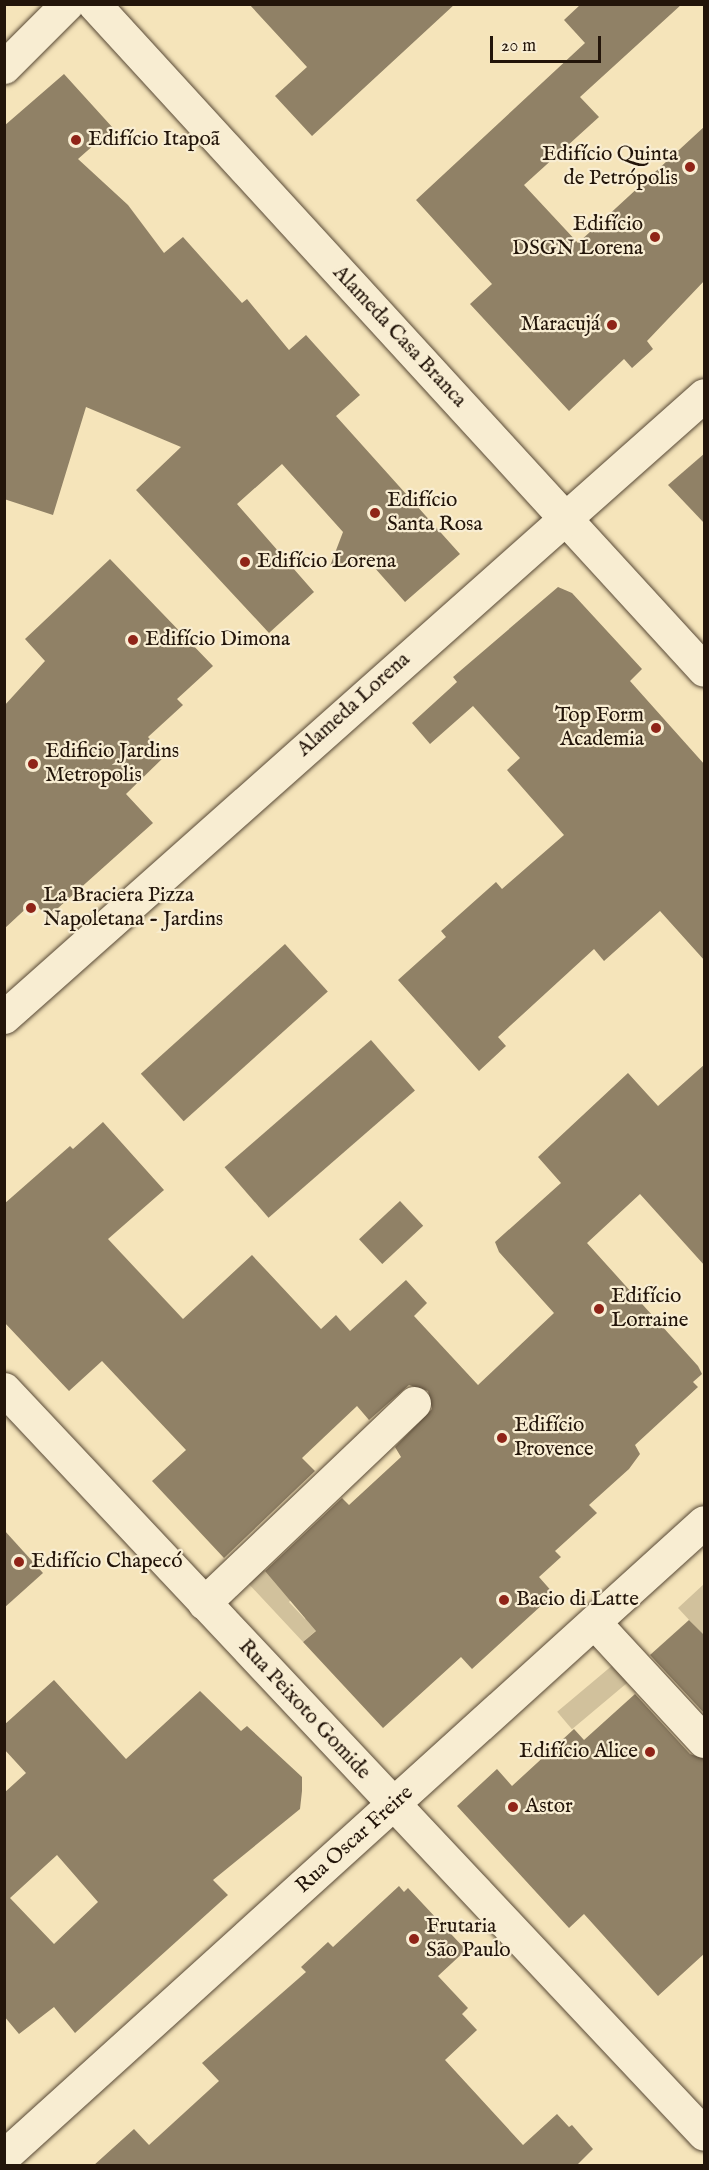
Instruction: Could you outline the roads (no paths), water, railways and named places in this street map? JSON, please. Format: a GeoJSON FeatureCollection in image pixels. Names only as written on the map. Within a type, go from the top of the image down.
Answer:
{"type":"FeatureCollection","features":[{"type":"Feature","properties":{"kind":"street"},"geometry":{"type":"LineString","coordinates":[[4,67],[67,4]]}},
{"type":"Feature","properties":{"kind":"street","name":"Alameda Casa Branca"},"geometry":{"type":"LineString","coordinates":[[94,4],[705,670]]}},
{"type":"Feature","properties":{"kind":"street","name":"Alameda Lorena"},"geometry":{"type":"LineString","coordinates":[[4,1017],[705,395]]}},
{"type":"Feature","properties":{"kind":"street","name":"Rua Peixoto Gomide"},"geometry":{"type":"LineString","coordinates":[[4,1389],[705,2134]]}},
{"type":"Feature","properties":{"kind":"street"},"geometry":{"type":"LineString","coordinates":[[204,1603],[414,1403]]}},
{"type":"Feature","properties":{"kind":"street","name":"Rua Oscar Freire"},"geometry":{"type":"LineString","coordinates":[[4,2156],[705,1522]]}},
{"type":"Feature","properties":{"kind":"street"},"geometry":{"type":"LineString","coordinates":[[594,1622],[705,1741]]}},
{"type":"Feature","properties":{"kind":"place","name":"Edifício Itapoã"},"geometry":{"type":"Point","coordinates":[76,140]}},
{"type":"Feature","properties":{"kind":"place","name":"Edifício Quinta de Petrópolis"},"geometry":{"type":"Point","coordinates":[690,167]}},
{"type":"Feature","properties":{"kind":"place","name":"Edifício DSGN Lorena"},"geometry":{"type":"Point","coordinates":[655,237]}},
{"type":"Feature","properties":{"kind":"place","name":"Maracujá"},"geometry":{"type":"Point","coordinates":[612,325]}},
{"type":"Feature","properties":{"kind":"place","name":"Edifício Santa Rosa"},"geometry":{"type":"Point","coordinates":[375,513]}},
{"type":"Feature","properties":{"kind":"place","name":"Edifício Lorena"},"geometry":{"type":"Point","coordinates":[245,562]}},
{"type":"Feature","properties":{"kind":"place","name":"Edifício Dimona"},"geometry":{"type":"Point","coordinates":[133,640]}},
{"type":"Feature","properties":{"kind":"place","name":"Top Form Academia"},"geometry":{"type":"Point","coordinates":[656,728]}},
{"type":"Feature","properties":{"kind":"place","name":"Edificio Jardins Metropolis"},"geometry":{"type":"Point","coordinates":[33,764]}},
{"type":"Feature","properties":{"kind":"place","name":"La Braciera Pizza Napoletana - Jardins"},"geometry":{"type":"Point","coordinates":[31,908]}},
{"type":"Feature","properties":{"kind":"place","name":"Edifício Lorraine"},"geometry":{"type":"Point","coordinates":[599,1309]}},
{"type":"Feature","properties":{"kind":"place","name":"Edifício Provence"},"geometry":{"type":"Point","coordinates":[502,1438]}},
{"type":"Feature","properties":{"kind":"place","name":"Edifício Chapecó"},"geometry":{"type":"Point","coordinates":[19,1562]}},
{"type":"Feature","properties":{"kind":"place","name":"Bacio di Latte"},"geometry":{"type":"Point","coordinates":[504,1600]}},
{"type":"Feature","properties":{"kind":"place","name":"Edifício Alice"},"geometry":{"type":"Point","coordinates":[650,1752]}},
{"type":"Feature","properties":{"kind":"place","name":"Astor"},"geometry":{"type":"Point","coordinates":[513,1807]}},
{"type":"Feature","properties":{"kind":"place","name":"Frutaria São Paulo"},"geometry":{"type":"Point","coordinates":[414,1939]}}]}
